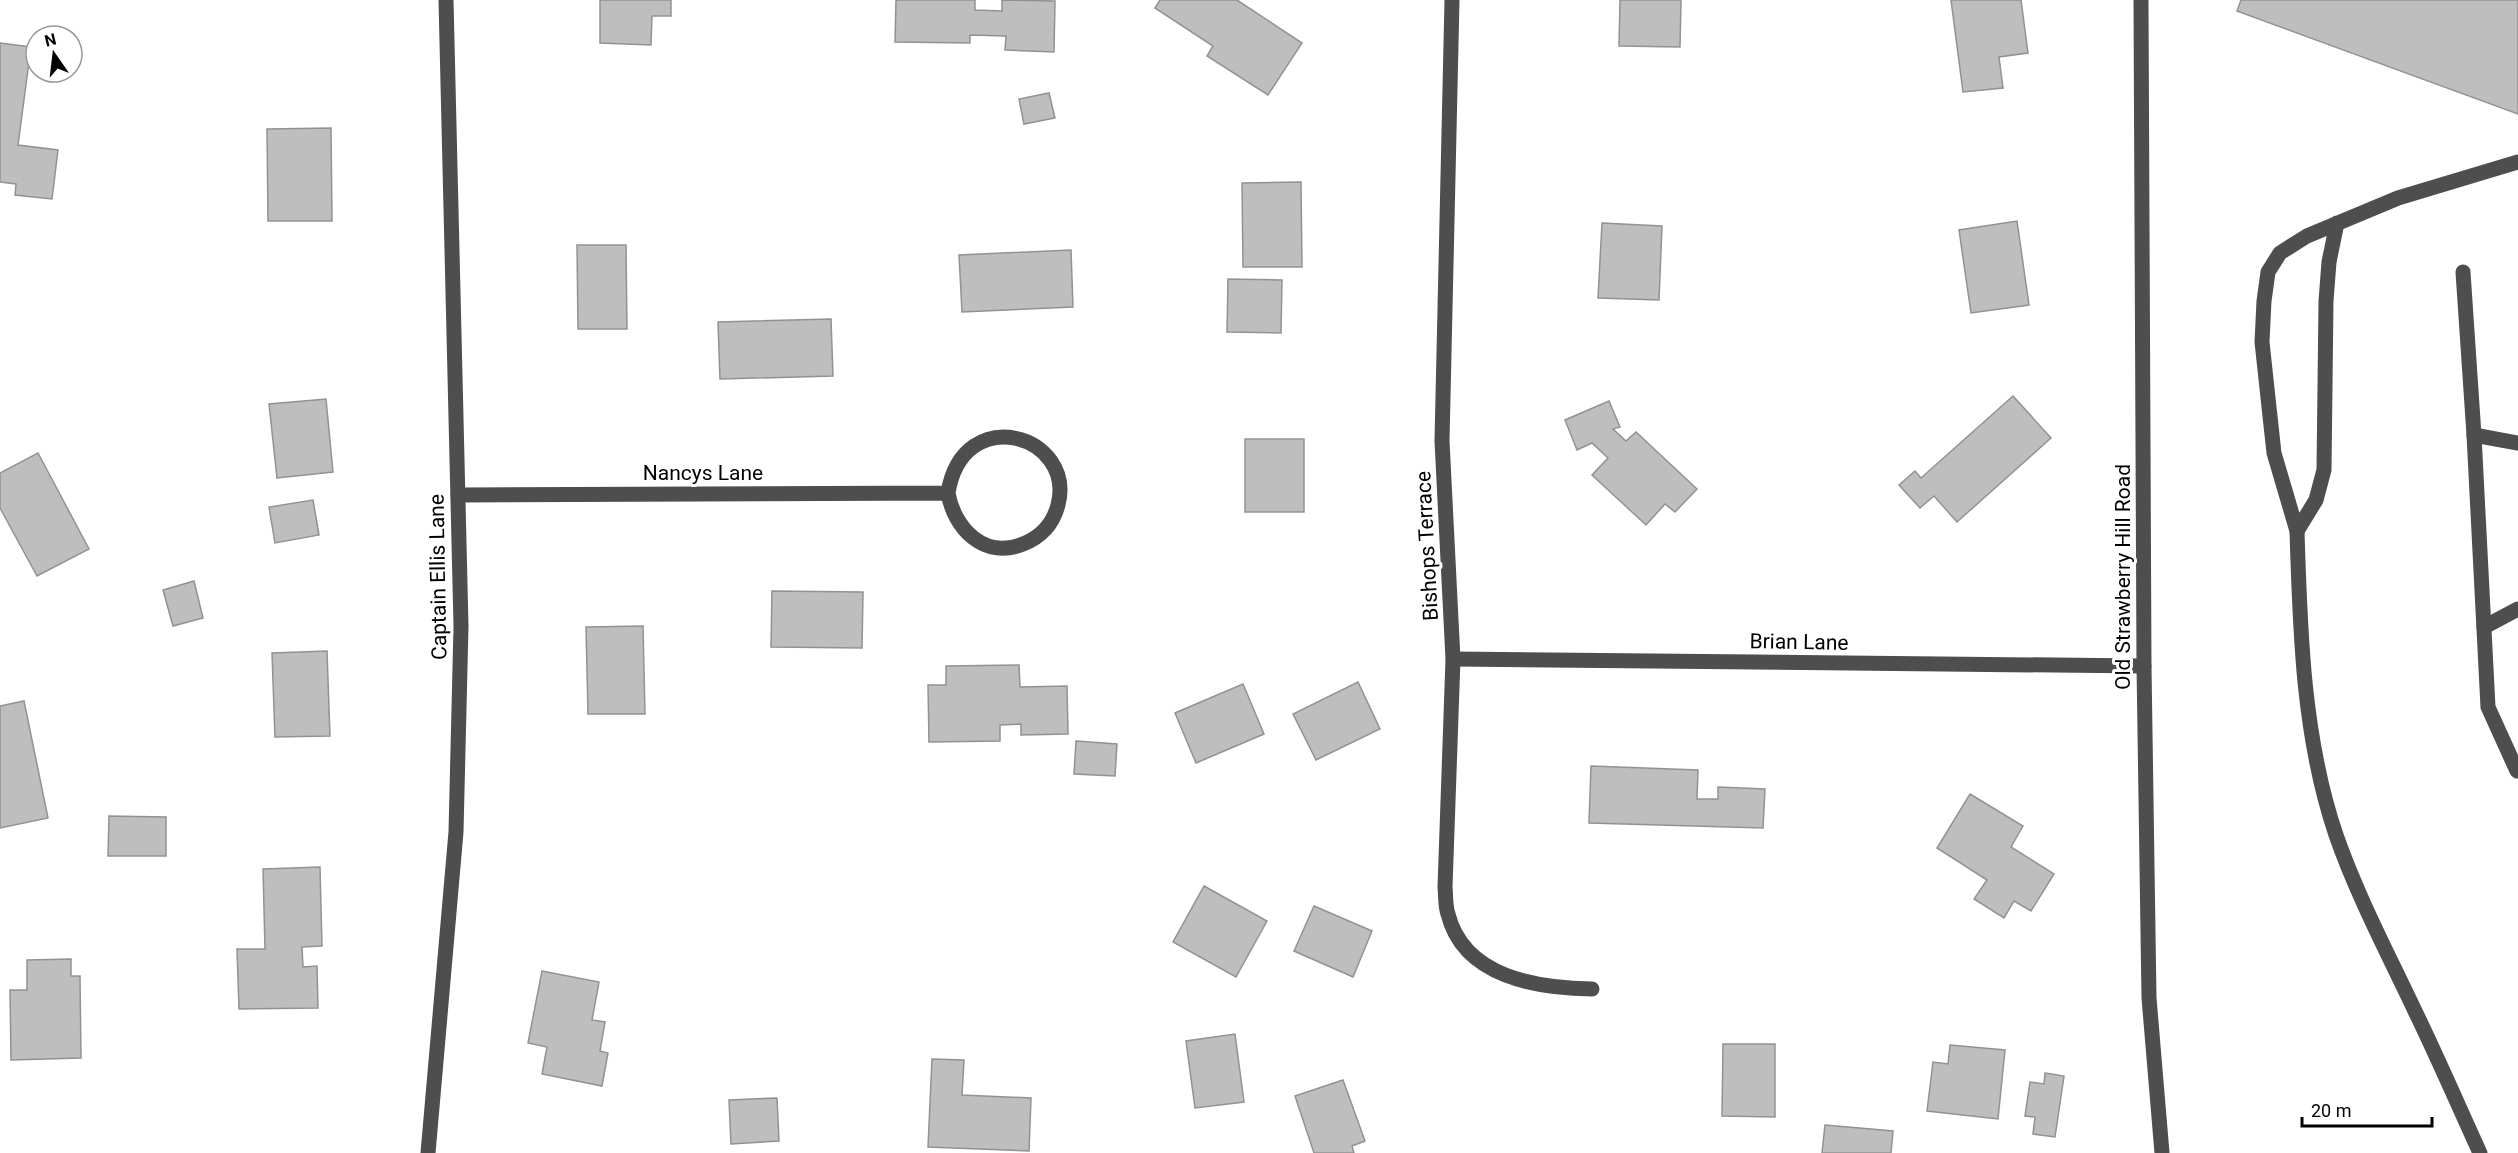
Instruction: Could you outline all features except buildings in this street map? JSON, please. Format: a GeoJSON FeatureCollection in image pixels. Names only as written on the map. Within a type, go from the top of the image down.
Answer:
{"type":"FeatureCollection","features":[{"type":"Feature","properties":{"kind":"street","name":"Captain Ellis Lane"},"geometry":{"type":"LineString","coordinates":[[428,1153],[456,832],[461,626],[446,0]]}},
{"type":"Feature","properties":{"kind":"street","name":"Bishops Terrace"},"geometry":{"type":"LineString","coordinates":[[1452,0],[1442,441],[1453,659],[1445,887],[1448,915],[1460,940],[1474,957],[1494,970],[1539,985],[1592,989]]}},
{"type":"Feature","properties":{"kind":"street","name":"Old Strawberry Hill Road"},"geometry":{"type":"LineString","coordinates":[[2141,0],[2144,666],[2149,998],[2162,1153]]}},
{"type":"Feature","properties":{"kind":"street"},"geometry":{"type":"LineString","coordinates":[[2480,1153],[2359,892],[2336,834],[2322,783],[2308,706],[2301,644],[2297,531],[2274,453],[2262,342],[2268,272],[2280,253],[2307,236],[2398,198],[2518,162]]}},
{"type":"Feature","properties":{"kind":"street"},"geometry":{"type":"LineString","coordinates":[[2297,531],[2316,500],[2324,470],[2326,301],[2329,262],[2337,223]]}},
{"type":"Feature","properties":{"kind":"street"},"geometry":{"type":"LineString","coordinates":[[2463,272],[2488,707],[2518,772]]}},
{"type":"Feature","properties":{"kind":"street"},"geometry":{"type":"LineString","coordinates":[[2474,435],[2518,443]]}},
{"type":"Feature","properties":{"kind":"street"},"geometry":{"type":"LineString","coordinates":[[1006,437],[1024,440],[1039,449],[1051,462],[1058,478],[1060,496],[1056,513],[1047,528],[1035,539],[1019,546],[1002,548],[986,545],[970,537],[959,525],[951,509],[948,493],[951,475],[959,459],[972,447],[988,439],[1006,437]]}},
{"type":"Feature","properties":{"kind":"street","name":"Nancys Lane"},"geometry":{"type":"LineString","coordinates":[[458,495],[948,493]]}},
{"type":"Feature","properties":{"kind":"street"},"geometry":{"type":"LineString","coordinates":[[2484,627],[2518,609]]}},
{"type":"Feature","properties":{"kind":"street","name":"Brian Lane"},"geometry":{"type":"LineString","coordinates":[[1453,659],[2144,666]]}}]}
